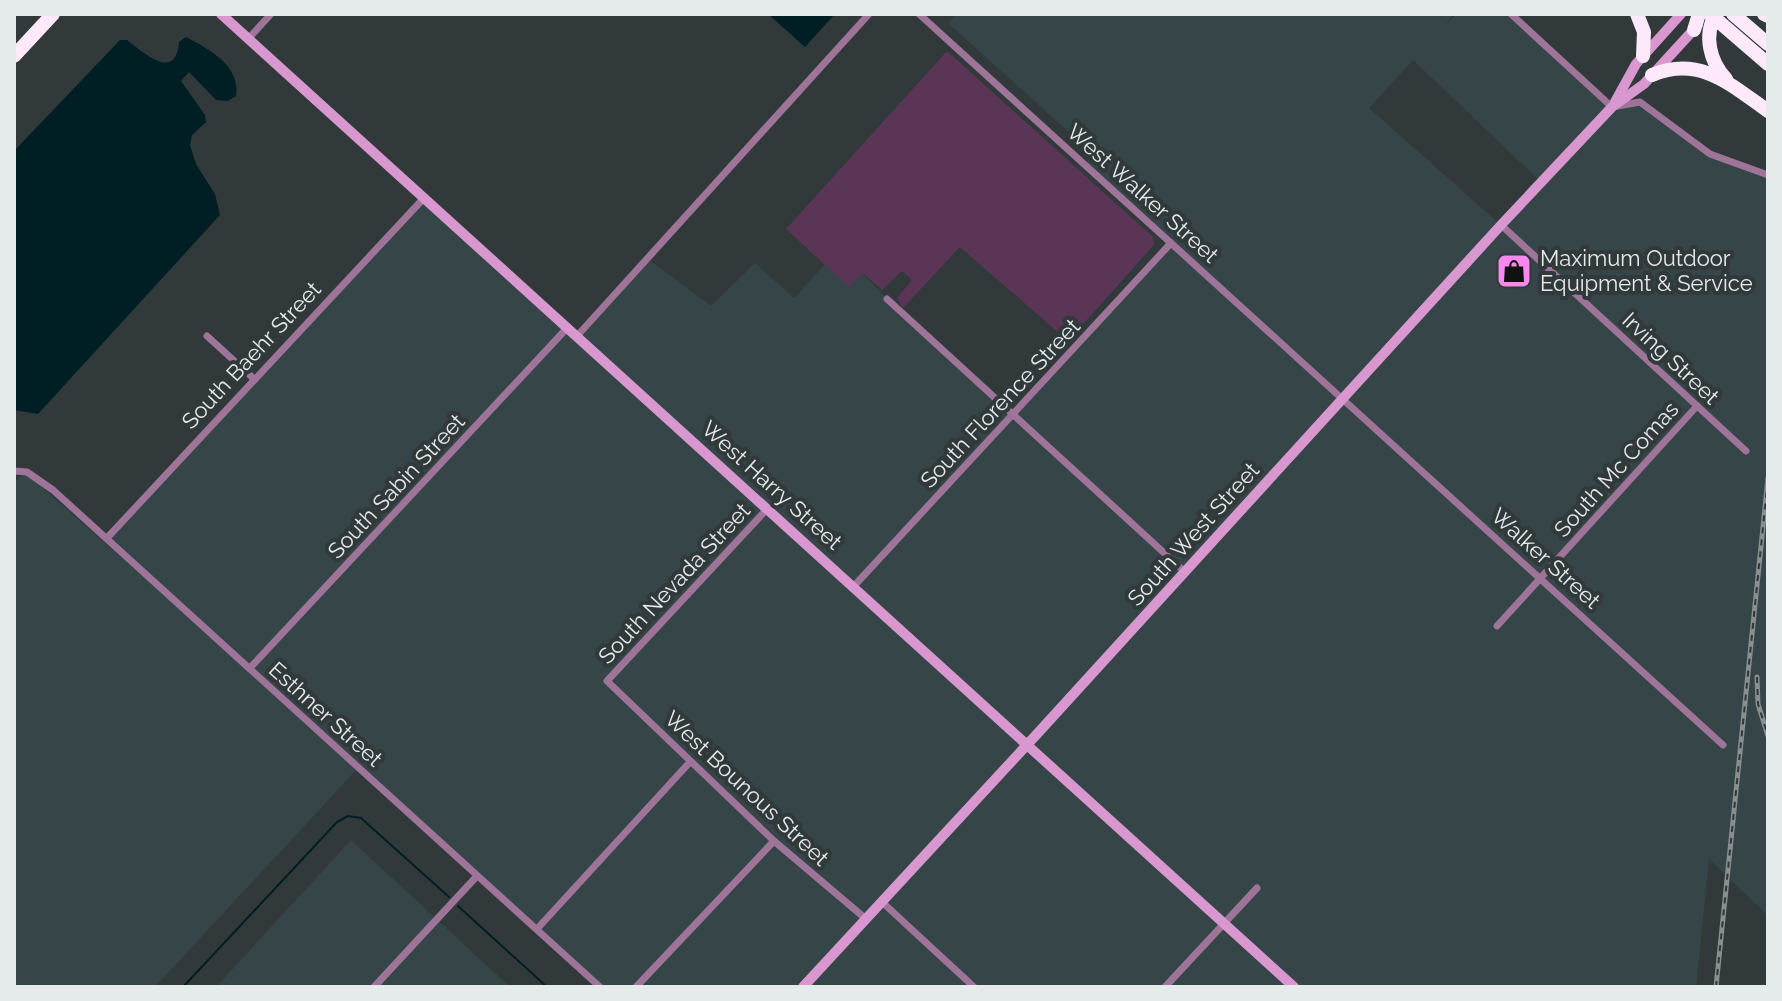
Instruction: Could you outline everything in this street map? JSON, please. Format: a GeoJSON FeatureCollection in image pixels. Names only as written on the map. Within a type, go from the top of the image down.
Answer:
{"type":"FeatureCollection","features":[{"type":"Feature","properties":{"kind":"highway"},"geometry":{"type":"LineString","coordinates":[[14,56],[53,14]]}},
{"type":"Feature","properties":{"kind":"highway"},"geometry":{"type":"LineString","coordinates":[[1637,14],[1644,32],[1643,56]]}},
{"type":"Feature","properties":{"kind":"highway"},"geometry":{"type":"LineString","coordinates":[[1694,30],[1707,14]]}},
{"type":"Feature","properties":{"kind":"highway"},"geometry":{"type":"LineString","coordinates":[[1707,14],[1710,25],[1708,38],[1715,63],[1732,85]]}},
{"type":"Feature","properties":{"kind":"highway"},"geometry":{"type":"LineString","coordinates":[[1707,14],[1768,64]]}},
{"type":"Feature","properties":{"kind":"highway"},"geometry":{"type":"LineString","coordinates":[[1733,14],[1768,44]]}},
{"type":"Feature","properties":{"kind":"highway"},"geometry":{"type":"LineString","coordinates":[[1652,75],[1676,67],[1695,68],[1732,85],[1768,111]]}},
{"type":"Feature","properties":{"kind":"street","name":"West Harry Street"},"geometry":{"type":"LineString","coordinates":[[221,14],[1294,987]]}},
{"type":"Feature","properties":{"kind":"street"},"geometry":{"type":"LineString","coordinates":[[248,39],[271,14]]}},
{"type":"Feature","properties":{"kind":"street"},"geometry":{"type":"LineString","coordinates":[[577,336],[869,14]]}},
{"type":"Feature","properties":{"kind":"street","name":"West Walker Street"},"geometry":{"type":"LineString","coordinates":[[919,14],[1344,399]]}},
{"type":"Feature","properties":{"kind":"street"},"geometry":{"type":"LineString","coordinates":[[1511,14],[1612,107],[1640,102],[1710,154],[1768,175]]}},
{"type":"Feature","properties":{"kind":"street","name":"South West Street"},"geometry":{"type":"LineString","coordinates":[[1612,107],[1636,64],[1681,14]]}},
{"type":"Feature","properties":{"kind":"street","name":"South West Street"},"geometry":{"type":"LineString","coordinates":[[803,987],[1028,745],[1501,225],[1612,107],[1644,84],[1694,30]]}},
{"type":"Feature","properties":{"kind":"street","name":"South Baehr Street"},"geometry":{"type":"LineString","coordinates":[[107,538],[424,198]]}},
{"type":"Feature","properties":{"kind":"street","name":"Irving Street"},"geometry":{"type":"LineString","coordinates":[[1501,225],[1746,451]]}},
{"type":"Feature","properties":{"kind":"street","name":"South Florence Street"},"geometry":{"type":"LineString","coordinates":[[854,586],[1171,243]]}},
{"type":"Feature","properties":{"kind":"street"},"geometry":{"type":"LineString","coordinates":[[887,299],[1185,572]]}},
{"type":"Feature","properties":{"kind":"street","name":"South Sabin Street"},"geometry":{"type":"LineString","coordinates":[[250,668],[568,327]]}},
{"type":"Feature","properties":{"kind":"street"},"geometry":{"type":"LineString","coordinates":[[207,336],[254,379]]}},
{"type":"Feature","properties":{"kind":"street","name":"Walker Street"},"geometry":{"type":"LineString","coordinates":[[1344,399],[1723,745]]}},
{"type":"Feature","properties":{"kind":"street","name":"South Mc Comas"},"geometry":{"type":"LineString","coordinates":[[1497,626],[1697,406]]}},
{"type":"Feature","properties":{"kind":"street","name":"Esthner Street"},"geometry":{"type":"LineString","coordinates":[[14,471],[35,476],[53,490],[600,987]]}},
{"type":"Feature","properties":{"kind":"street","name":"South Nevada Street"},"geometry":{"type":"LineString","coordinates":[[607,681],[768,508]]}},
{"type":"Feature","properties":{"kind":"street","name":"West Bounous Street"},"geometry":{"type":"LineString","coordinates":[[607,681],[774,841],[866,919]]}},
{"type":"Feature","properties":{"kind":"street"},"geometry":{"type":"LineString","coordinates":[[537,929],[690,762]]}},
{"type":"Feature","properties":{"kind":"street"},"geometry":{"type":"LineString","coordinates":[[636,987],[774,841]]}},
{"type":"Feature","properties":{"kind":"street"},"geometry":{"type":"LineString","coordinates":[[374,987],[477,876]]}},
{"type":"Feature","properties":{"kind":"street"},"geometry":{"type":"LineString","coordinates":[[1165,987],[1257,888]]}},
{"type":"Feature","properties":{"kind":"street"},"geometry":{"type":"LineString","coordinates":[[882,902],[974,987]]}},
{"type":"Feature","properties":{"kind":"shaded area"},"geometry":{"type":"Polygon","coordinates":[[[956,14],[1454,14],[1444,27],[1456,14],[1511,14],[1612,107],[1636,102],[1710,154],[1768,179],[1768,916],[1709,859],[1696,987],[599,987],[358,768],[155,987],[14,987],[14,483],[25,472],[287,704],[107,538],[424,198],[577,336],[648,259],[711,306],[755,263],[794,298],[825,264],[848,286],[863,273],[1013,415],[1171,243],[1086,166],[1091,152],[948,23],[956,14]],[[1413,60],[1369,108],[1501,225],[1541,182],[1413,60]]]}},
{"type":"Feature","properties":{"kind":"shaded area"},"geometry":{"type":"Polygon","coordinates":[[[947,51],[1153,237],[1154,245],[1068,341],[960,247],[903,308],[897,298],[912,280],[902,271],[882,290],[863,273],[849,287],[786,229],[947,51]]]}},
{"type":"Feature","properties":{"kind":"shaded area"},"geometry":{"type":"Polygon","coordinates":[[[351,840],[510,987],[216,987],[351,840]]]}},
{"type":"Feature","properties":{"kind":"water"},"geometry":{"type":"Polygon","coordinates":[[[768,14],[835,14],[805,47],[768,14]]]}},
{"type":"Feature","properties":{"kind":"water"},"geometry":{"type":"Polygon","coordinates":[[[186,37],[222,60],[234,76],[236,85],[236,96],[228,101],[216,100],[189,72],[181,81],[205,115],[206,122],[192,135],[190,145],[196,164],[215,194],[220,215],[38,414],[14,410],[14,151],[120,40],[127,40],[150,57],[165,63],[172,61],[179,42],[186,37]]]}},
{"type":"Feature","properties":{"kind":"waterway"},"geometry":{"type":"LineString","coordinates":[[183,987],[337,822],[348,816],[361,818],[449,897]]}},
{"type":"Feature","properties":{"kind":"waterway"},"geometry":{"type":"LineString","coordinates":[[458,906],[547,987]]}},
{"type":"Feature","properties":{"kind":"railway"},"geometry":{"type":"LineString","coordinates":[[1716,987],[1768,478]]}},
{"type":"Feature","properties":{"kind":"railway"},"geometry":{"type":"LineString","coordinates":[[1757,677],[1758,704],[1768,736]]}},
{"type":"Feature","properties":{"kind":"place","name":"Maximum Outdoor Equipment & Service"},"geometry":{"type":"Point","coordinates":[1514,271]}}]}
